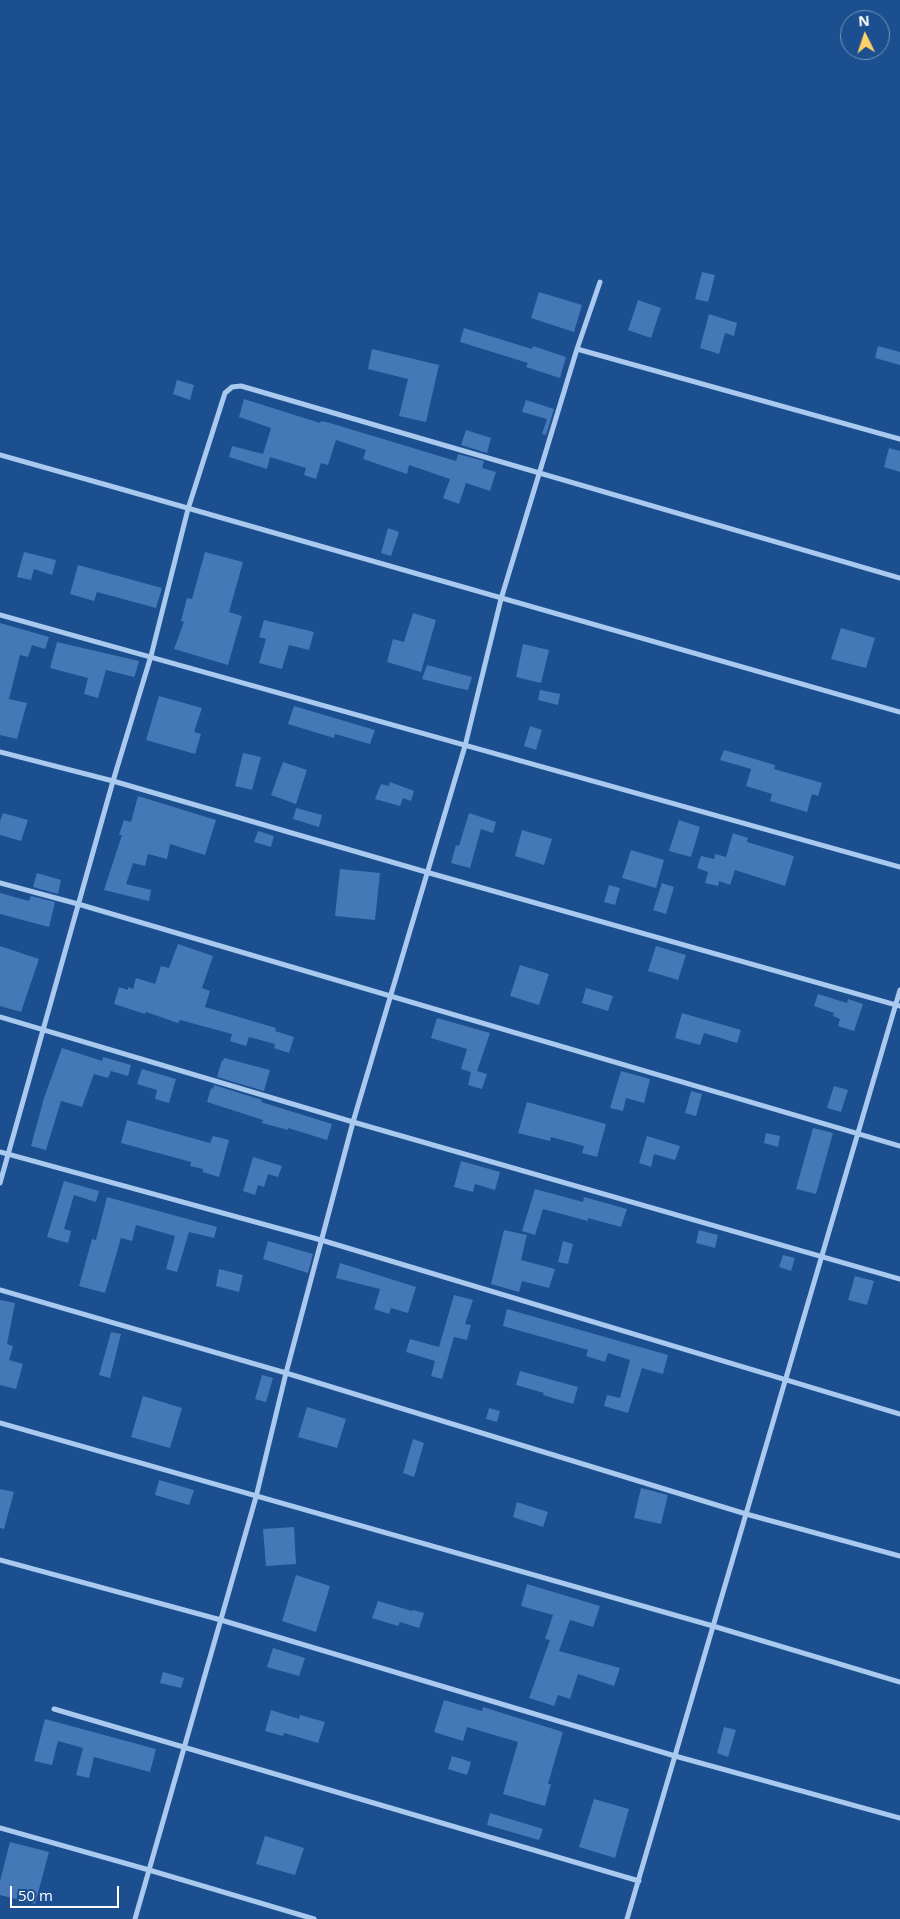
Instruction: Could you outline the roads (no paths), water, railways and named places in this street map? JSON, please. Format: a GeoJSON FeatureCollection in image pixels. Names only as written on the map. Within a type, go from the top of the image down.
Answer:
{"type":"FeatureCollection","features":[{"type":"Feature","properties":{"kind":"street"},"geometry":{"type":"LineString","coordinates":[[135,1919],[256,1497],[286,1373],[353,1122],[465,746],[501,599],[577,349],[600,282]]}},
{"type":"Feature","properties":{"kind":"street"},"geometry":{"type":"LineString","coordinates":[[577,349],[900,440]]}},
{"type":"Feature","properties":{"kind":"street"},"geometry":{"type":"LineString","coordinates":[[0,1183],[113,781],[151,656],[188,509],[225,393],[232,387],[241,386],[900,578]]}},
{"type":"Feature","properties":{"kind":"street"},"geometry":{"type":"LineString","coordinates":[[0,455],[900,712]]}},
{"type":"Feature","properties":{"kind":"street"},"geometry":{"type":"LineString","coordinates":[[0,615],[900,867]]}},
{"type":"Feature","properties":{"kind":"street"},"geometry":{"type":"LineString","coordinates":[[0,752],[113,781],[898,1006]]}},
{"type":"Feature","properties":{"kind":"street"},"geometry":{"type":"LineString","coordinates":[[0,882],[900,1146]]}},
{"type":"Feature","properties":{"kind":"street"},"geometry":{"type":"LineString","coordinates":[[627,1919],[858,1134],[898,1006],[900,990]]}},
{"type":"Feature","properties":{"kind":"street"},"geometry":{"type":"LineString","coordinates":[[0,1017],[353,1122],[900,1279]]}},
{"type":"Feature","properties":{"kind":"street"},"geometry":{"type":"LineString","coordinates":[[0,1152],[321,1240],[900,1414]]}},
{"type":"Feature","properties":{"kind":"street"},"geometry":{"type":"LineString","coordinates":[[0,1290],[286,1373],[746,1514],[900,1556]]}},
{"type":"Feature","properties":{"kind":"street"},"geometry":{"type":"LineString","coordinates":[[0,1423],[714,1626],[900,1682]]}},
{"type":"Feature","properties":{"kind":"street"},"geometry":{"type":"LineString","coordinates":[[0,1560],[221,1620],[675,1756],[900,1818]]}},
{"type":"Feature","properties":{"kind":"street"},"geometry":{"type":"LineString","coordinates":[[54,1708],[639,1880]]}},
{"type":"Feature","properties":{"kind":"street"},"geometry":{"type":"LineString","coordinates":[[0,1828],[314,1919]]}}]}
